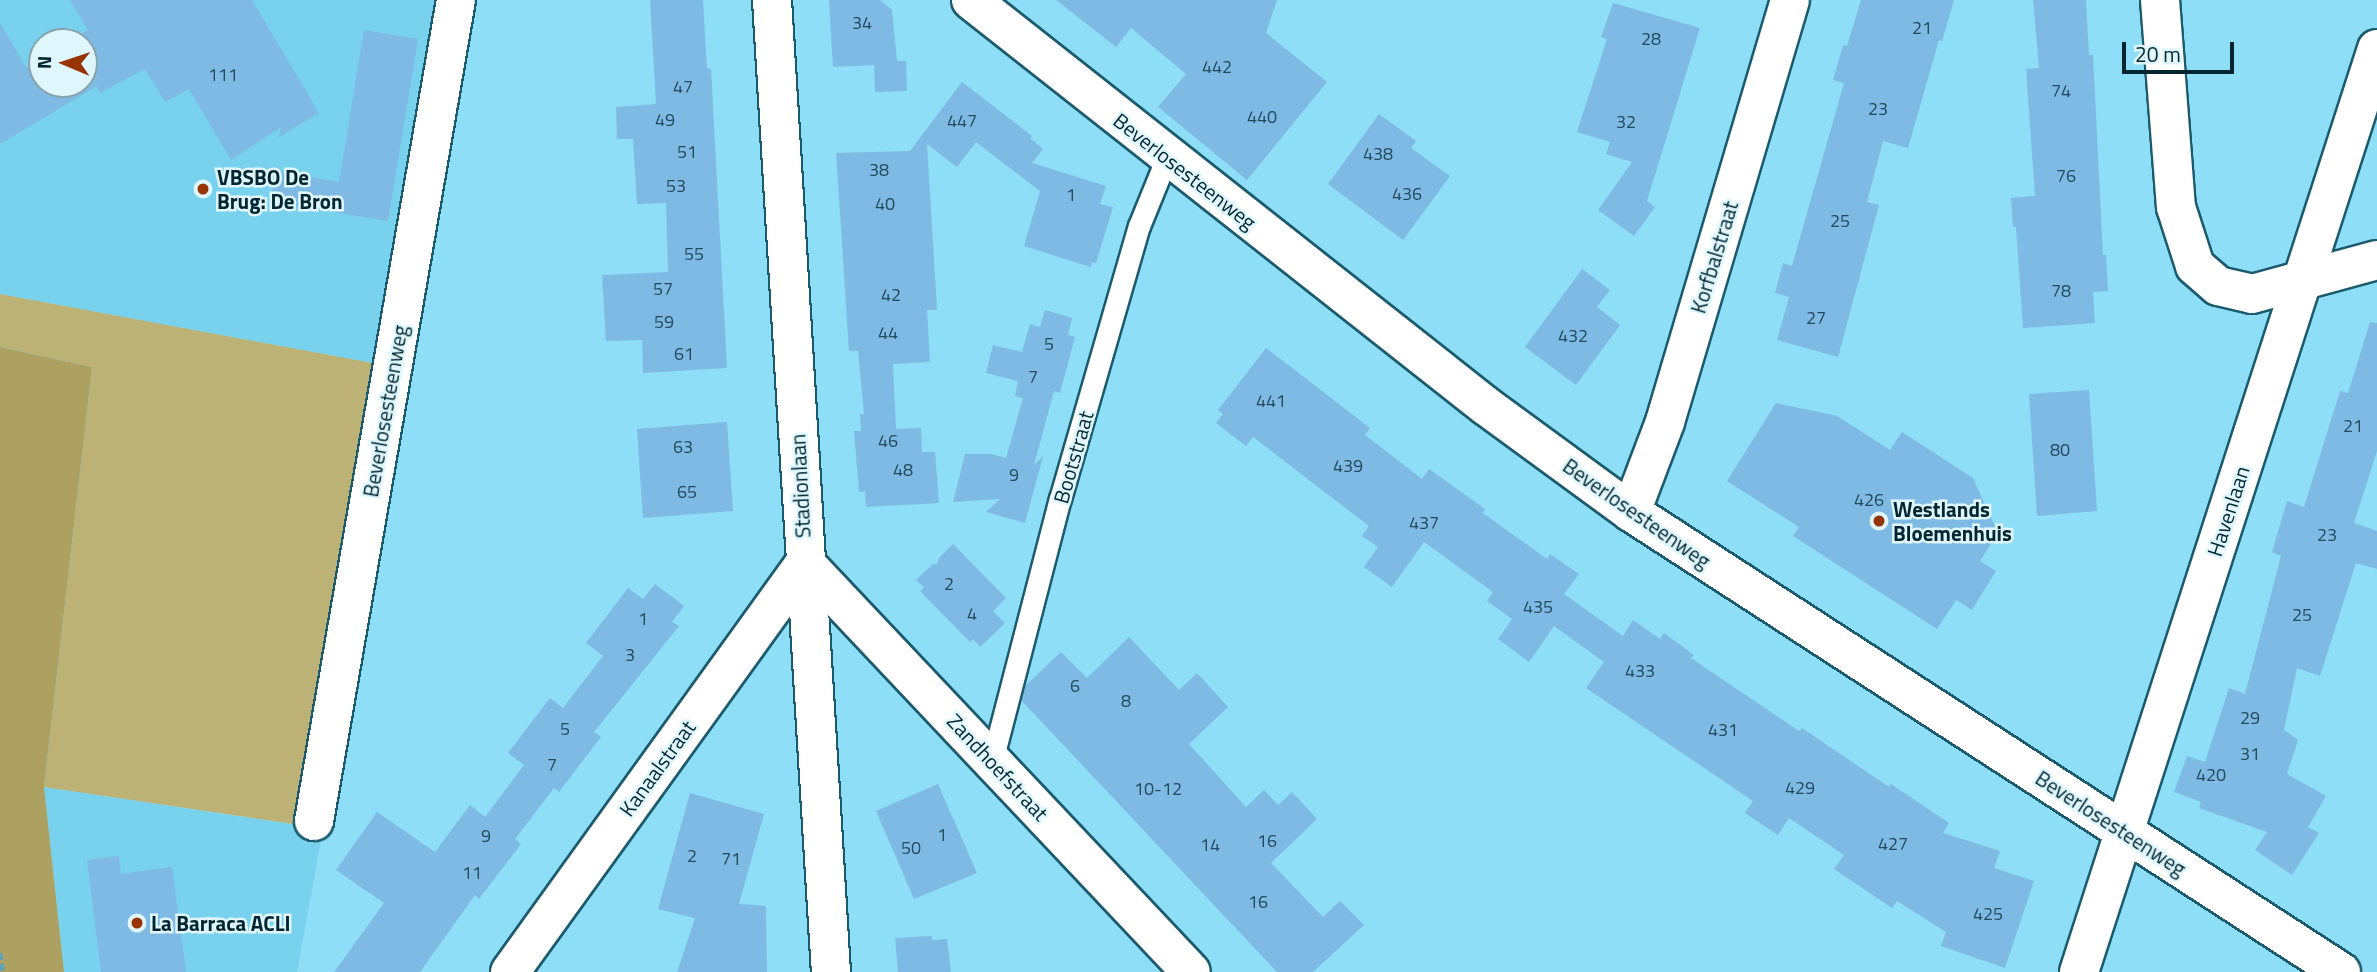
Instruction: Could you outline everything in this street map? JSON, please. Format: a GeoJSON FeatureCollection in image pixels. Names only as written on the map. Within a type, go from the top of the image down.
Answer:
{"type":"FeatureCollection","features":[{"type":"Feature","properties":{"kind":"street","name":"Beverlosesteenweg"},"geometry":{"type":"LineString","coordinates":[[314,821],[456,0]]}},
{"type":"Feature","properties":{"kind":"street","name":"Stadionlaan"},"geometry":{"type":"LineString","coordinates":[[772,0],[831,972]]}},
{"type":"Feature","properties":{"kind":"street","name":"Korfbalstraat"},"geometry":{"type":"LineString","coordinates":[[1631,512],[1665,422],[1790,0]]}},
{"type":"Feature","properties":{"kind":"street"},"geometry":{"type":"LineString","coordinates":[[2160,0],[2176,207],[2195,266],[2218,286],[2252,294],[2377,260]]}},
{"type":"Feature","properties":{"kind":"street","name":"Beverlosesteenweg"},"geometry":{"type":"LineString","coordinates":[[977,2],[1167,158],[1486,406],[1631,512],[2341,972]]}},
{"type":"Feature","properties":{"kind":"street","name":"Havenlaan"},"geometry":{"type":"LineString","coordinates":[[2079,972],[2126,834],[2377,49]]}},
{"type":"Feature","properties":{"kind":"street","name":"Zandhoefstraat"},"geometry":{"type":"LineString","coordinates":[[805,563],[1191,972]]}},
{"type":"Feature","properties":{"kind":"street","name":"Kanaalstraat"},"geometry":{"type":"LineString","coordinates":[[510,972],[805,563]]}},
{"type":"Feature","properties":{"kind":"lane","name":"Bootstraat"},"geometry":{"type":"LineString","coordinates":[[992,761],[1060,499],[1139,226],[1167,158]]}},
{"type":"Feature","properties":{"kind":"path"},"geometry":{"type":"LineString","coordinates":[[0,953],[3,972]]}},
{"type":"Feature","properties":{"kind":"shaded area","name":"VBSBO De Brug: De Bron"},"geometry":{"type":"Polygon","coordinates":[[[0,0],[437,0],[378,364],[0,294],[0,0]]]}},
{"type":"Feature","properties":{"kind":"shaded area"},"geometry":{"type":"Polygon","coordinates":[[[0,294],[378,364],[306,826],[44,787],[92,367],[0,347],[0,294]]]}},
{"type":"Feature","properties":{"kind":"shaded area"},"geometry":{"type":"Polygon","coordinates":[[[0,347],[92,367],[44,787],[64,972],[0,972],[0,347]]]}},
{"type":"Feature","properties":{"kind":"shaded area"},"geometry":{"type":"Polygon","coordinates":[[[44,787],[323,829],[297,972],[64,972],[44,787]]]}},
{"type":"Feature","properties":{"kind":"building"},"geometry":{"type":"Polygon","coordinates":[[[70,0],[252,0],[319,113],[279,137],[281,127],[231,160],[189,89],[165,102],[145,69],[100,93],[98,28],[87,28],[70,0]]]}},
{"type":"Feature","properties":{"kind":"building"},"geometry":{"type":"Polygon","coordinates":[[[650,0],[703,0],[707,69],[711,68],[727,368],[643,373],[642,340],[606,341],[602,275],[668,272],[666,203],[637,204],[633,139],[617,139],[616,107],[656,104],[650,0]]]}},
{"type":"Feature","properties":{"kind":"building"},"geometry":{"type":"Polygon","coordinates":[[[829,0],[880,0],[892,10],[897,61],[906,61],[907,91],[875,92],[874,65],[833,67],[829,0]]]}},
{"type":"Feature","properties":{"kind":"building"},"geometry":{"type":"Polygon","coordinates":[[[1056,0],[1277,0],[1266,33],[1327,82],[1247,180],[1158,107],[1186,74],[1131,28],[1116,47],[1056,0]]]}},
{"type":"Feature","properties":{"kind":"building"},"geometry":{"type":"Polygon","coordinates":[[[1861,0],[1954,0],[1942,41],[1939,40],[1908,148],[1883,141],[1867,202],[1879,205],[1838,357],[1777,340],[1789,297],[1775,293],[1783,263],[1792,266],[1844,83],[1833,80],[1843,45],[1847,46],[1861,0]]]}},
{"type":"Feature","properties":{"kind":"building"},"geometry":{"type":"Polygon","coordinates":[[[2033,0],[2086,0],[2089,55],[2093,55],[2103,255],[2106,255],[2108,291],[2093,292],[2095,323],[2023,328],[2016,227],[2013,227],[2011,198],[2035,196],[2026,69],[2039,68],[2033,0]]]}},
{"type":"Feature","properties":{"kind":"building"},"geometry":{"type":"Polygon","coordinates":[[[1613,3],[1700,28],[1647,201],[1655,207],[1634,236],[1598,210],[1632,162],[1606,154],[1610,142],[1577,132],[1607,39],[1601,37],[1613,3]]]}},
{"type":"Feature","properties":{"kind":"building"},"geometry":{"type":"Polygon","coordinates":[[[0,23],[26,67],[28,66],[28,98],[77,98],[0,144],[0,23]]]}},
{"type":"Feature","properties":{"kind":"building"},"geometry":{"type":"Polygon","coordinates":[[[364,30],[418,39],[388,221],[271,202],[275,171],[339,182],[364,30]]]}},
{"type":"Feature","properties":{"kind":"building"},"geometry":{"type":"Polygon","coordinates":[[[962,82],[1032,136],[1030,138],[1043,149],[1032,163],[1106,186],[1100,204],[1113,207],[1096,263],[1092,262],[1091,267],[1024,246],[1040,191],[976,142],[957,167],[927,144],[937,310],[927,310],[930,362],[893,364],[896,429],[921,428],[922,452],[935,452],[939,503],[866,507],[865,491],[859,492],[854,431],[861,431],[860,414],[864,414],[858,351],[849,351],[836,153],[910,151],[962,82]]]}},
{"type":"Feature","properties":{"kind":"building"},"geometry":{"type":"Polygon","coordinates":[[[1379,114],[1416,141],[1411,148],[1450,176],[1403,240],[1328,184],[1379,114]]]}},
{"type":"Feature","properties":{"kind":"building"},"geometry":{"type":"Polygon","coordinates":[[[1582,269],[1610,290],[1597,307],[1620,325],[1576,385],[1525,347],[1582,269]]]}},
{"type":"Feature","properties":{"kind":"building"},"geometry":{"type":"Polygon","coordinates":[[[1045,310],[1072,318],[1068,335],[1075,337],[1060,393],[1054,391],[1034,465],[1043,456],[1025,523],[986,512],[1000,499],[953,502],[965,454],[991,454],[1006,458],[1023,398],[1015,396],[1018,381],[986,373],[993,345],[1022,352],[1030,324],[1040,327],[1045,310]]]}},
{"type":"Feature","properties":{"kind":"building"},"geometry":{"type":"Polygon","coordinates":[[[2370,322],[2377,323],[2377,451],[2354,523],[2377,531],[2377,569],[2356,563],[2320,676],[2297,668],[2284,730],[2298,740],[2287,774],[2326,796],[2308,827],[2319,833],[2292,875],[2255,850],[2267,832],[2199,808],[2201,802],[2174,792],[2187,756],[2205,762],[2229,688],[2245,694],[2281,556],[2272,552],[2287,501],[2304,507],[2340,391],[2348,393],[2370,322]]]}},
{"type":"Feature","properties":{"kind":"building"},"geometry":{"type":"Polygon","coordinates":[[[1266,348],[1370,428],[1365,435],[1422,479],[1429,469],[1485,509],[1483,513],[1547,559],[1550,554],[1579,574],[1564,594],[1623,636],[1633,620],[1660,639],[1664,633],[1694,655],[1691,658],[1799,731],[1802,728],[1889,787],[1891,784],[1949,823],[1943,833],[2000,851],[1994,868],[2034,881],[2005,968],[1941,946],[1946,932],[1897,901],[1892,908],[1834,869],[1844,855],[1789,818],[1778,835],[1745,813],[1753,801],[1586,688],[1604,662],[1554,626],[1529,662],[1498,639],[1512,619],[1487,601],[1493,592],[1424,542],[1392,587],[1364,567],[1378,547],[1362,536],[1369,526],[1253,437],[1246,446],[1216,423],[1223,414],[1218,410],[1266,348]]]}},
{"type":"Feature","properties":{"kind":"building"},"geometry":{"type":"Polygon","coordinates":[[[2089,390],[2097,511],[2037,516],[2029,394],[2089,390]]]}},
{"type":"Feature","properties":{"kind":"building"},"geometry":{"type":"Polygon","coordinates":[[[1776,403],[1837,416],[1890,450],[1902,432],[1973,478],[1998,533],[1980,561],[1996,571],[1972,610],[1956,600],[1937,629],[1793,536],[1799,527],[1727,481],[1776,403]]]}},
{"type":"Feature","properties":{"kind":"building"},"geometry":{"type":"Polygon","coordinates":[[[727,422],[733,511],[643,518],[637,429],[727,422]]]}},
{"type":"Feature","properties":{"kind":"building"},"geometry":{"type":"Polygon","coordinates":[[[953,544],[1006,598],[993,611],[1005,623],[980,647],[973,639],[970,642],[920,591],[924,587],[916,580],[933,564],[937,564],[939,558],[953,544]]]}},
{"type":"Feature","properties":{"kind":"building"},"geometry":{"type":"Polygon","coordinates":[[[655,584],[684,606],[672,622],[679,626],[594,732],[601,737],[559,792],[554,788],[515,839],[521,844],[479,899],[475,895],[420,972],[334,972],[384,903],[336,870],[377,812],[435,852],[470,805],[485,817],[524,765],[508,753],[550,698],[563,708],[603,656],[586,643],[628,588],[643,599],[655,584]]]}},
{"type":"Feature","properties":{"kind":"building"},"geometry":{"type":"Polygon","coordinates":[[[1129,637],[1179,690],[1197,673],[1228,707],[1189,744],[1246,807],[1264,790],[1278,805],[1292,792],[1317,819],[1271,863],[1323,917],[1340,901],[1364,925],[1313,972],[1277,972],[1021,700],[1025,686],[1061,652],[1087,678],[1129,637]]]}},
{"type":"Feature","properties":{"kind":"building"},"geometry":{"type":"Polygon","coordinates":[[[938,784],[977,873],[914,899],[876,811],[938,784]]]}},
{"type":"Feature","properties":{"kind":"building"},"geometry":{"type":"Polygon","coordinates":[[[690,793],[764,814],[739,904],[766,906],[767,972],[677,972],[695,918],[658,909],[690,793]]]}},
{"type":"Feature","properties":{"kind":"building","name":"La Barraca ACLI"},"geometry":{"type":"Polygon","coordinates":[[[119,856],[121,874],[172,867],[186,972],[101,972],[87,860],[119,856]]]}},
{"type":"Feature","properties":{"kind":"building"},"geometry":{"type":"Polygon","coordinates":[[[932,936],[932,940],[947,939],[951,972],[898,972],[895,938],[932,936]]]}},
{"type":"Feature","properties":{"kind":"place","name":"VBSBO De Brug: De Bron"},"geometry":{"type":"Point","coordinates":[203,189]}},
{"type":"Feature","properties":{"kind":"place","name":"Westlands Bloemenhuis"},"geometry":{"type":"Point","coordinates":[1879,521]}},
{"type":"Feature","properties":{"kind":"place","name":"La Barraca ACLI"},"geometry":{"type":"Point","coordinates":[137,923]}}]}
